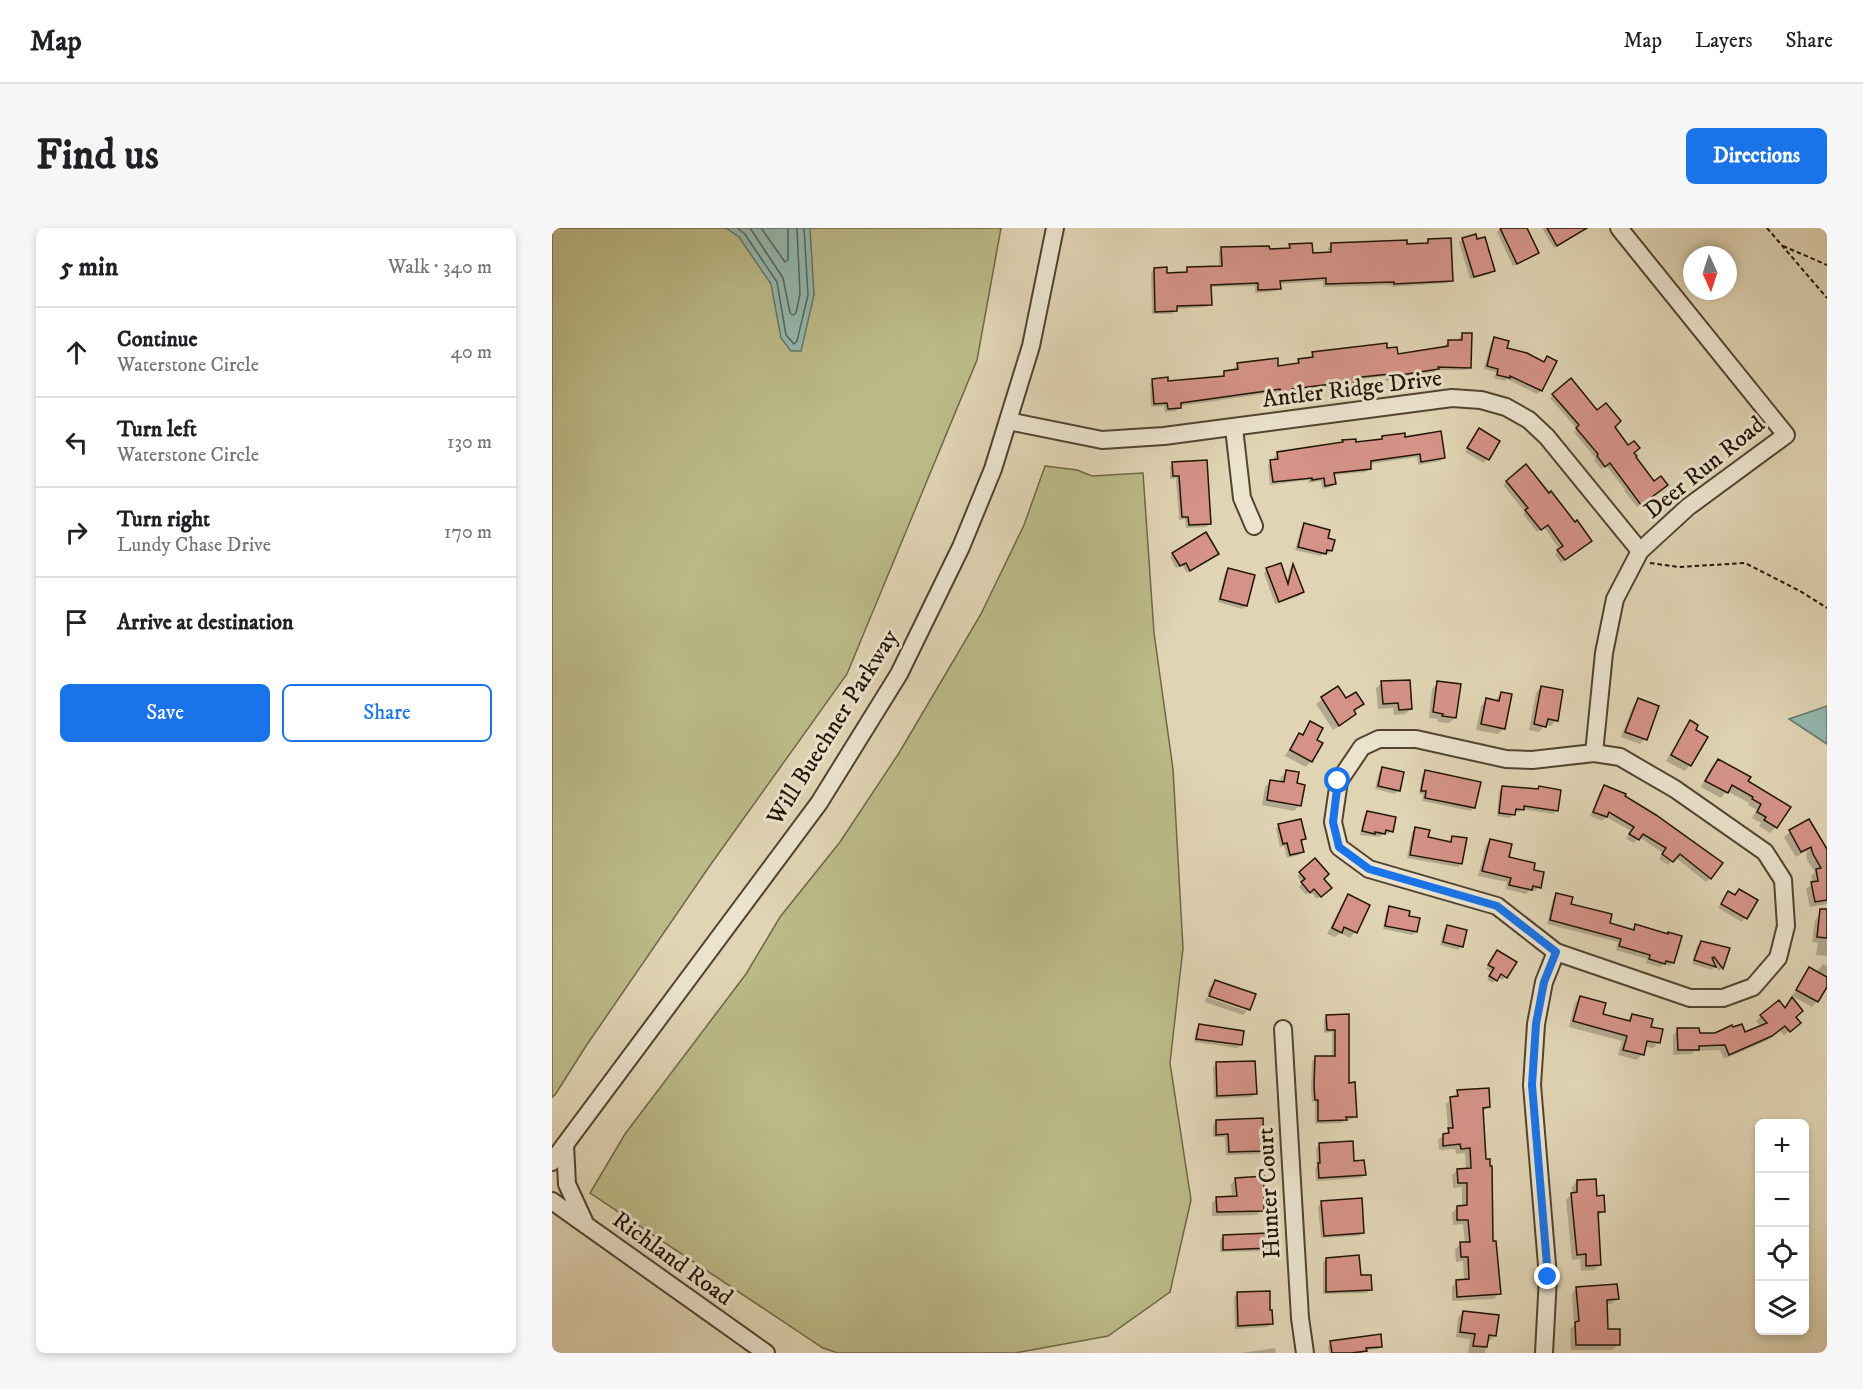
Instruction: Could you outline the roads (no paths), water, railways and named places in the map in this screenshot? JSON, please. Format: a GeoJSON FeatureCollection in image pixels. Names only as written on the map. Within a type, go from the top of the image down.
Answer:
{"type":"FeatureCollection","features":[{"type":"Feature","properties":{"kind":"street","name":"Will Buechner Parkway"},"geometry":{"type":"LineString","coordinates":[[552,1162],[819,803],[899,674],[961,547],[993,469],[1031,346],[1055,228]]}},
{"type":"Feature","properties":{"kind":"street","name":"Deer Run Road"},"geometry":{"type":"LineString","coordinates":[[1594,753],[1604,653],[1615,599],[1637,556],[1688,507],[1786,435],[1619,228]]}},
{"type":"Feature","properties":{"kind":"street","name":"Antler Ridge Drive"},"geometry":{"type":"LineString","coordinates":[[1008,421],[1102,440],[1234,428],[1452,398],[1481,400],[1506,407],[1529,420],[1548,437],[1637,556]]}},
{"type":"Feature","properties":{"kind":"street"},"geometry":{"type":"LineString","coordinates":[[1234,428],[1242,498],[1254,526]]}},
{"type":"Feature","properties":{"kind":"street"},"geometry":{"type":"LineString","coordinates":[[1380,739],[1416,739],[1506,759],[1532,760],[1594,753],[1620,757],[1665,784],[1765,852],[1783,880],[1786,926],[1778,958],[1753,987],[1723,998],[1690,998],[1556,952],[1497,906],[1369,869],[1339,847],[1333,822],[1338,781],[1362,747],[1380,739]]}},
{"type":"Feature","properties":{"kind":"street"},"geometry":{"type":"LineString","coordinates":[[1544,1353],[1548,1277],[1532,1085],[1536,1024],[1544,982],[1556,952]]}},
{"type":"Feature","properties":{"kind":"street","name":"Hunter Court"},"geometry":{"type":"LineString","coordinates":[[1283,1029],[1300,1318],[1305,1353]]}},
{"type":"Feature","properties":{"kind":"street"},"geometry":{"type":"LineString","coordinates":[[565,1145],[567,1184],[586,1225]]}},
{"type":"Feature","properties":{"kind":"street","name":"Richland Road"},"geometry":{"type":"LineString","coordinates":[[552,1201],[766,1353]]}},
{"type":"Feature","properties":{"kind":"water"},"geometry":{"type":"Polygon","coordinates":[[[726,228],[810,228],[814,295],[801,351],[791,351],[781,338],[771,284],[739,237],[726,228]]]}},
{"type":"Feature","properties":{"kind":"water"},"geometry":{"type":"Polygon","coordinates":[[[1827,706],[1827,744],[1789,719],[1827,706]]]}}]}
